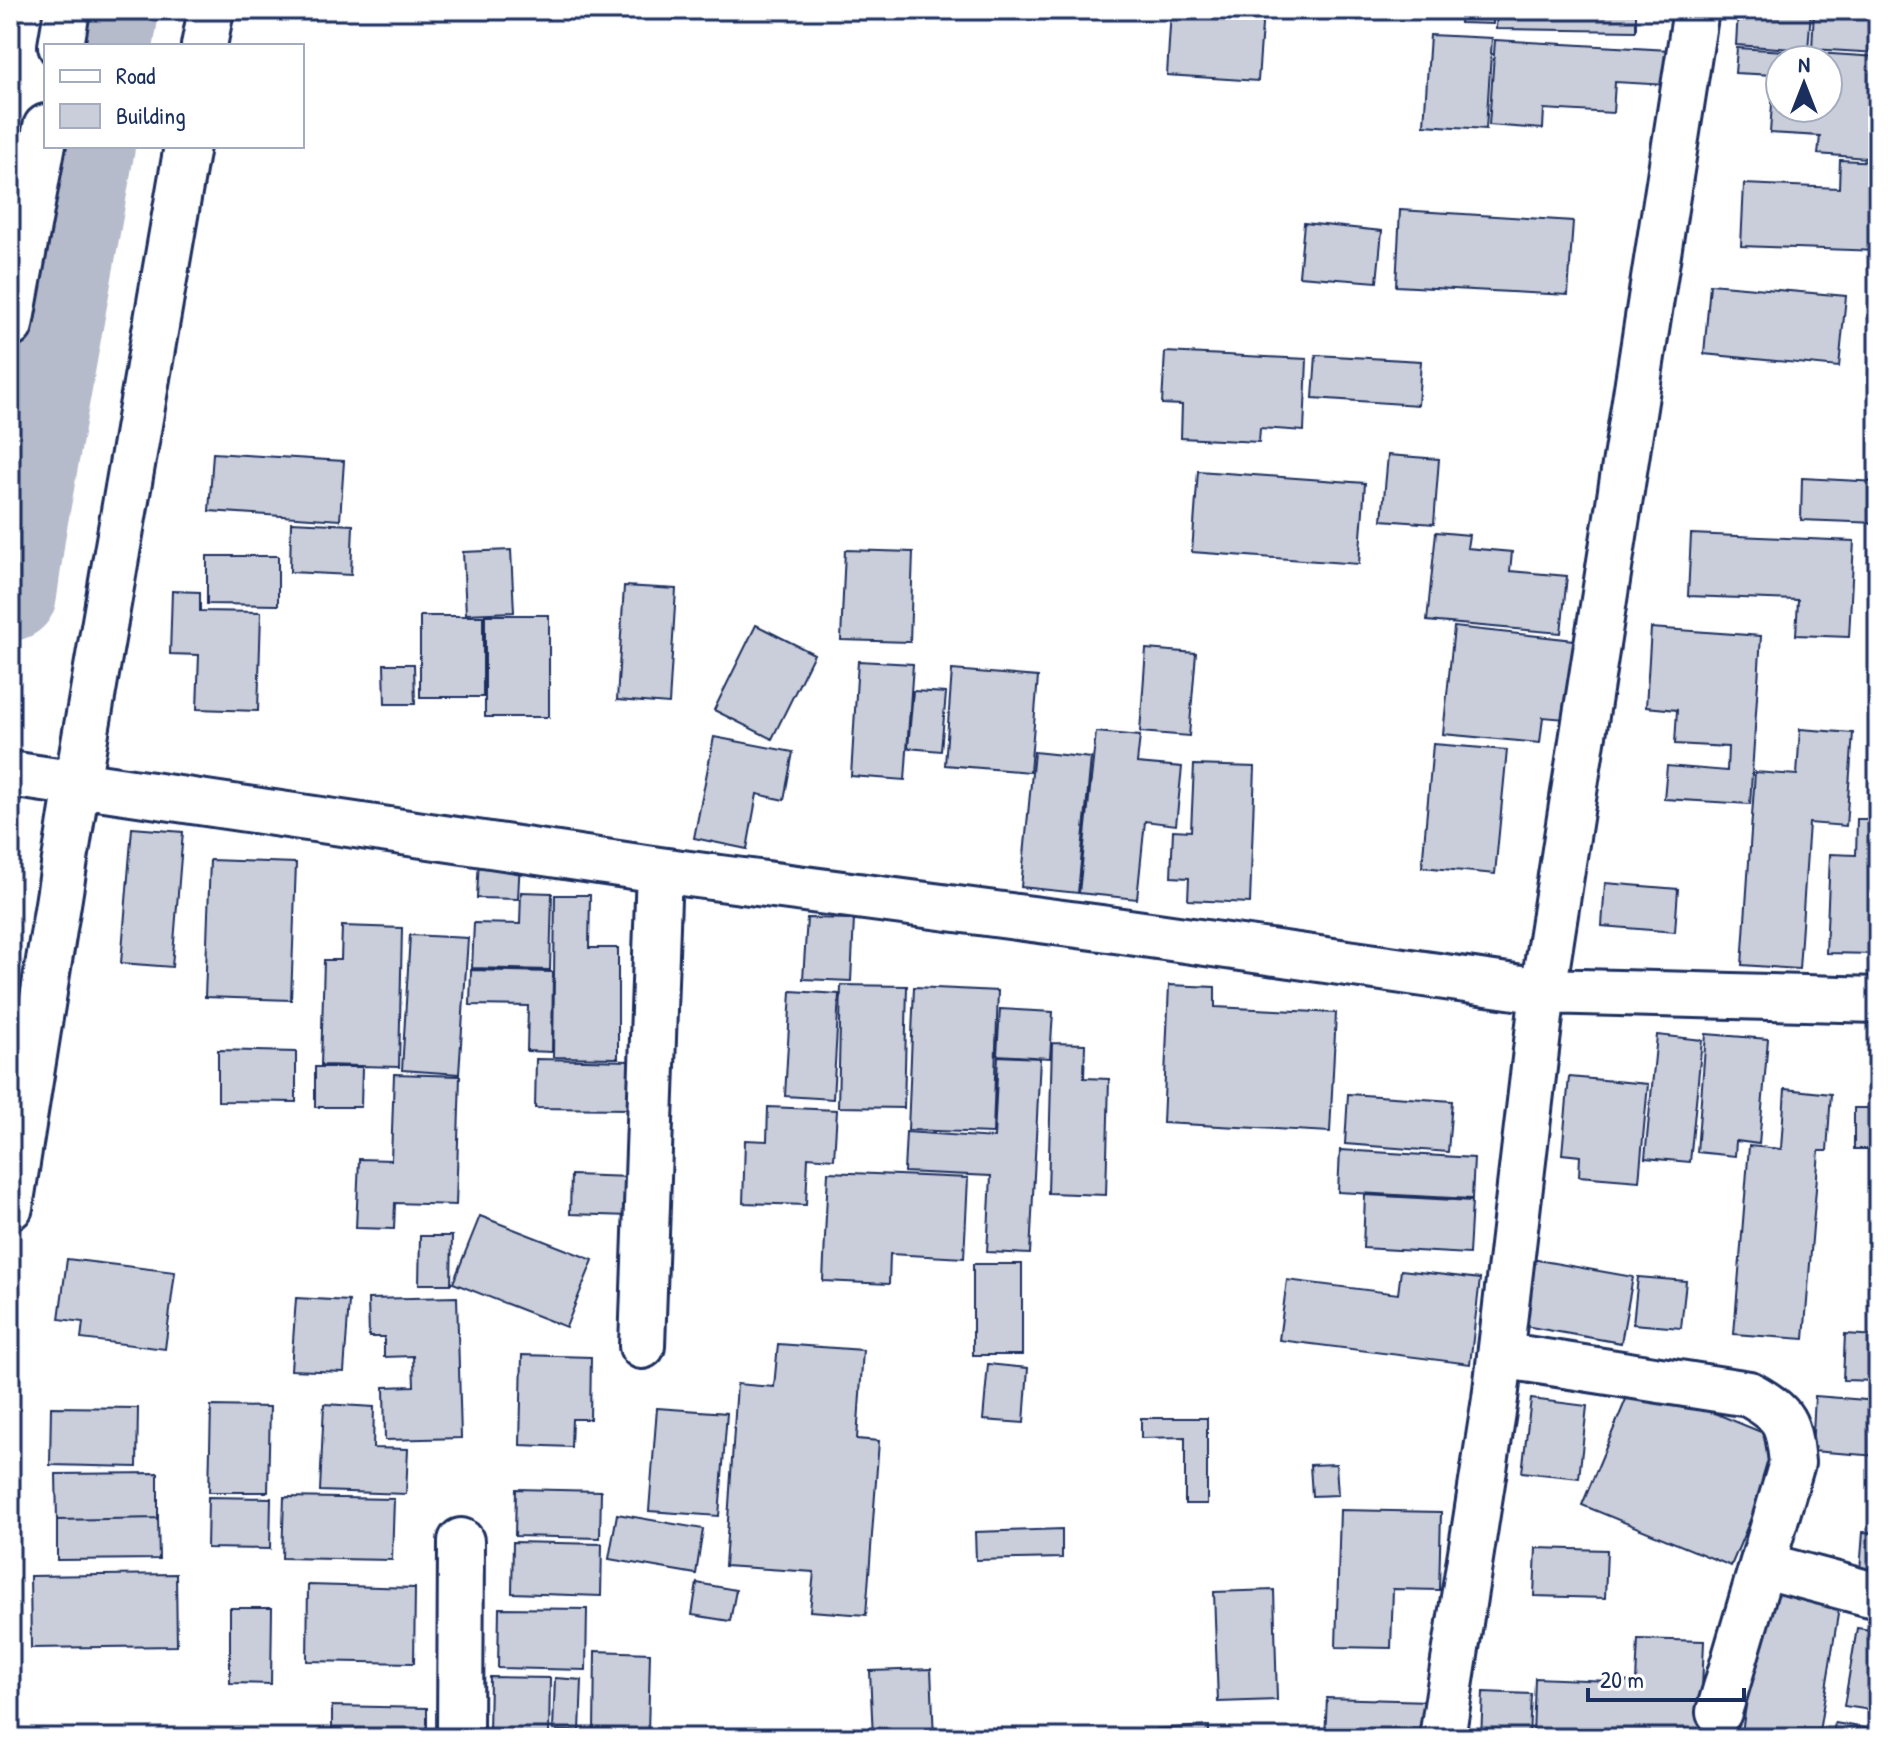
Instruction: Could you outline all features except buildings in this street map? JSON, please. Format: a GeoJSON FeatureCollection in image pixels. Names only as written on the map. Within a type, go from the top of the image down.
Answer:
{"type":"FeatureCollection","features":[{"type":"Feature","properties":{"kind":"street"},"geometry":{"type":"LineString","coordinates":[[61,44],[67,10]]}},
{"type":"Feature","properties":{"kind":"street"},"geometry":{"type":"LineString","coordinates":[[204,44],[211,10]]}},
{"type":"Feature","properties":{"kind":"street"},"geometry":{"type":"LineString","coordinates":[[1442,1738],[1500,1355],[1543,991],[1696,10]]}},
{"type":"Feature","properties":{"kind":"street"},"geometry":{"type":"LineString","coordinates":[[10,325],[44,138]]}},
{"type":"Feature","properties":{"kind":"street"},"geometry":{"type":"LineString","coordinates":[[10,1207],[41,779],[187,148]]}},
{"type":"Feature","properties":{"kind":"street"},"geometry":{"type":"LineString","coordinates":[[41,779],[659,870],[1101,928],[1543,991],[1878,1000]]}},
{"type":"Feature","properties":{"kind":"street"},"geometry":{"type":"LineString","coordinates":[[642,1346],[659,870]]}},
{"type":"Feature","properties":{"kind":"street"},"geometry":{"type":"LineString","coordinates":[[1500,1355],[1749,1394],[1774,1408],[1788,1430],[1792,1463],[1719,1712]]}},
{"type":"Feature","properties":{"kind":"street"},"geometry":{"type":"LineString","coordinates":[[460,1738],[461,1541]]}},
{"type":"Feature","properties":{"kind":"street"},"geometry":{"type":"LineString","coordinates":[[1762,1565],[1878,1596]]}},
{"type":"Feature","properties":{"kind":"waterway"},"geometry":{"type":"LineString","coordinates":[[106,44],[112,10]]}},
{"type":"Feature","properties":{"kind":"waterway"},"geometry":{"type":"LineString","coordinates":[[10,594],[88,148]]}}]}
